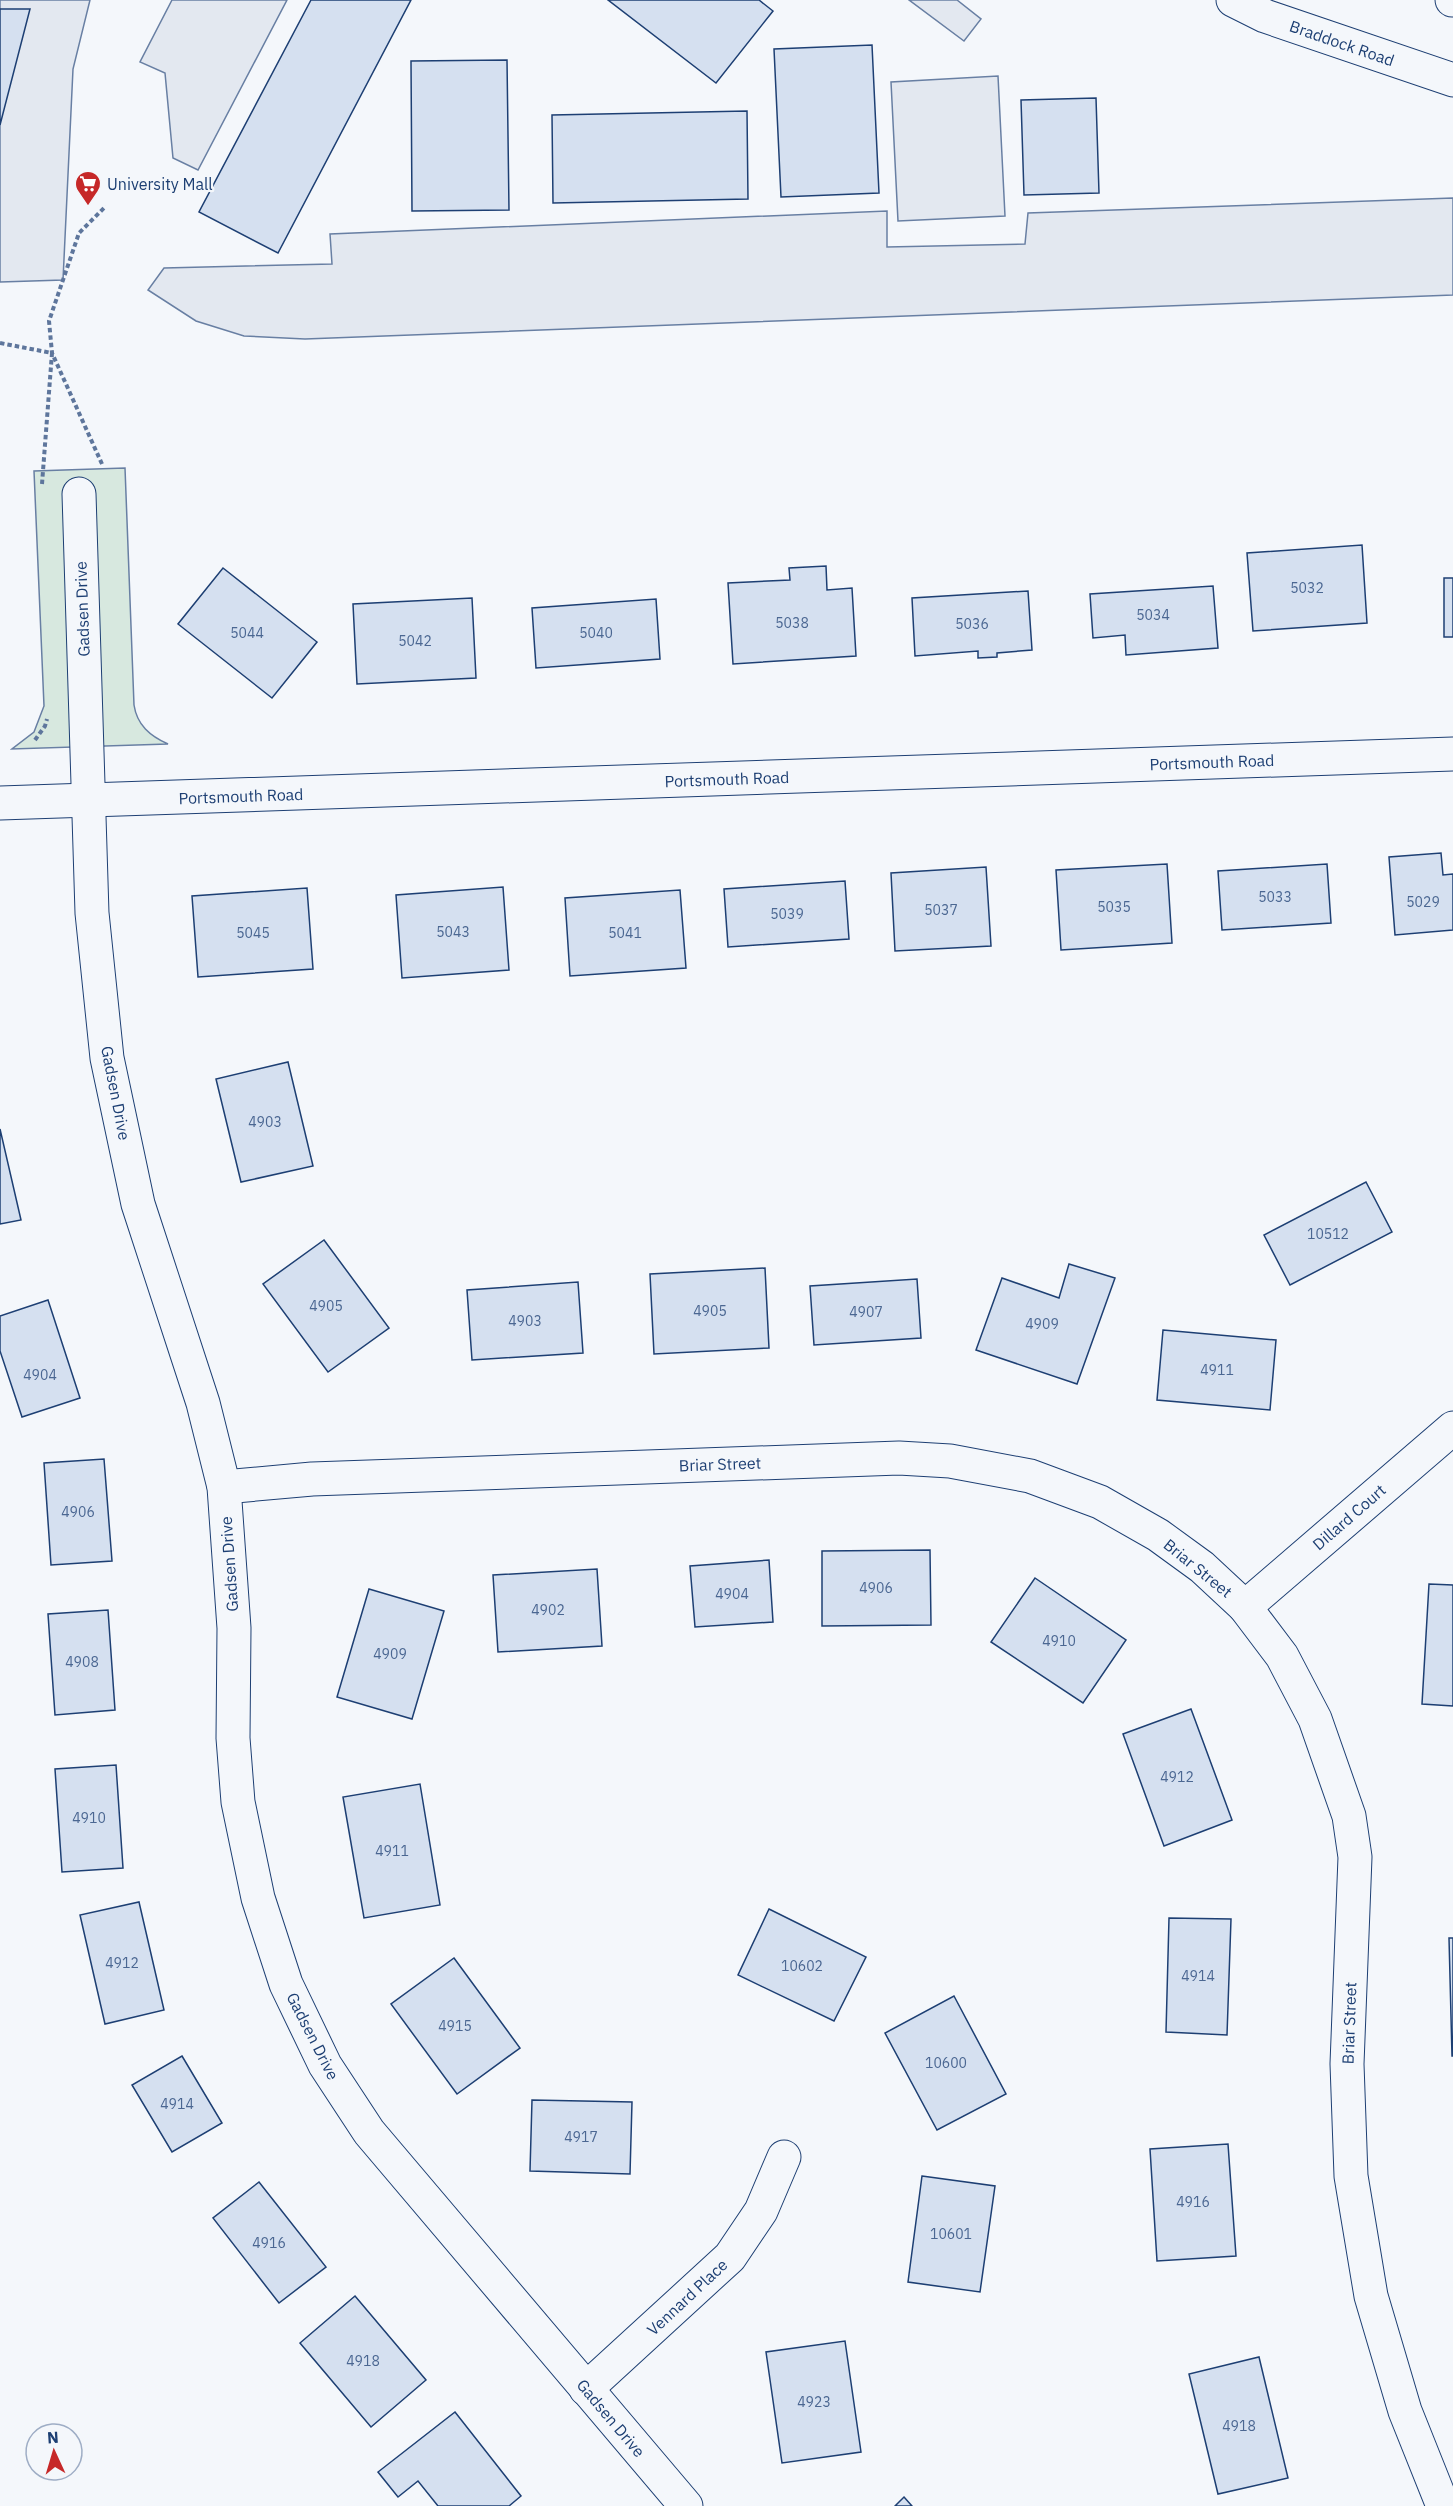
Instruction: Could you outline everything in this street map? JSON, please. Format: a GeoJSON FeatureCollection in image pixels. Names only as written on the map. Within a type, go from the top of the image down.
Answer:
{"type":"FeatureCollection","features":[{"type":"Feature","properties":{"kind":"street","name":"Braddock Road"},"geometry":{"type":"LineString","coordinates":[[1233,0],[1276,19],[1453,80]]}},
{"type":"Feature","properties":{"kind":"street","name":"Gadsen Drive"},"geometry":{"type":"LineString","coordinates":[[79,494],[92,913],[107,1058],[138,1204],[203,1403],[224,1487],[234,1628],[232,1738],[238,1802],[258,1898],[286,1984],[325,2065],[369,2132],[686,2506]]}},
{"type":"Feature","properties":{"kind":"street","name":"Portsmouth Road"},"geometry":{"type":"LineString","coordinates":[[0,803],[1453,754]]}},
{"type":"Feature","properties":{"kind":"street","name":"Dillard Court"},"geometry":{"type":"LineString","coordinates":[[1245,1607],[1453,1428]]}},
{"type":"Feature","properties":{"kind":"street","name":"Briar Street"},"geometry":{"type":"LineString","coordinates":[[224,1487],[336,1478],[899,1458],[950,1461],[1030,1476],[1100,1502],[1158,1535],[1202,1567],[1245,1607],[1282,1656],[1314,1719],[1349,1816],[1355,1857],[1347,2064],[1351,2176],[1371,2296],[1405,2411],[1443,2506]]}},
{"type":"Feature","properties":{"kind":"street","name":"Vennard Place"},"geometry":{"type":"LineString","coordinates":[[586,2389],[730,2258],[761,2211],[784,2157]]}},
{"type":"Feature","properties":{"kind":"path"},"geometry":{"type":"LineString","coordinates":[[104,470],[52,353],[49,321],[79,233],[106,206]]}},
{"type":"Feature","properties":{"kind":"shaded area"},"geometry":{"type":"Polygon","coordinates":[[[0,0],[90,0],[73,69],[63,280],[0,282],[0,0]]]}},
{"type":"Feature","properties":{"kind":"shaded area"},"geometry":{"type":"Polygon","coordinates":[[[172,0],[287,0],[198,170],[173,158],[165,73],[140,62],[172,0]]]}},
{"type":"Feature","properties":{"kind":"shaded area"},"geometry":{"type":"Polygon","coordinates":[[[909,0],[957,0],[981,19],[964,41],[909,0]]]}},
{"type":"Feature","properties":{"kind":"shaded area"},"geometry":{"type":"Polygon","coordinates":[[[998,76],[1005,216],[898,221],[891,82],[998,76]]]}},
{"type":"Feature","properties":{"kind":"shaded area"},"geometry":{"type":"Polygon","coordinates":[[[1453,198],[1453,295],[305,339],[244,336],[196,321],[148,290],[164,268],[332,264],[330,234],[887,211],[887,247],[1025,244],[1028,213],[1453,198]]]}},
{"type":"Feature","properties":{"kind":"shaded area"},"geometry":{"type":"Polygon","coordinates":[[[125,468],[134,705],[145,729],[168,744],[12,749],[34,732],[44,706],[34,471],[125,468]]]}},
{"type":"Feature","properties":{"kind":"building"},"geometry":{"type":"Polygon","coordinates":[[[311,0],[411,0],[278,253],[199,212],[311,0]]]}},
{"type":"Feature","properties":{"kind":"building"},"geometry":{"type":"Polygon","coordinates":[[[608,0],[759,0],[773,11],[716,83],[608,0]]]}},
{"type":"Feature","properties":{"kind":"building"},"geometry":{"type":"Polygon","coordinates":[[[0,9],[30,9],[0,125],[0,9]]]}},
{"type":"Feature","properties":{"kind":"building"},"geometry":{"type":"Polygon","coordinates":[[[872,45],[879,193],[781,197],[774,49],[872,45]]]}},
{"type":"Feature","properties":{"kind":"building"},"geometry":{"type":"Polygon","coordinates":[[[507,60],[509,210],[412,211],[411,61],[507,60]]]}},
{"type":"Feature","properties":{"kind":"building"},"geometry":{"type":"Polygon","coordinates":[[[1096,98],[1099,193],[1024,195],[1021,100],[1096,98]]]}},
{"type":"Feature","properties":{"kind":"building"},"geometry":{"type":"Polygon","coordinates":[[[747,111],[748,199],[553,203],[552,115],[747,111]]]}},
{"type":"Feature","properties":{"kind":"building"},"geometry":{"type":"Polygon","coordinates":[[[1362,545],[1367,623],[1253,631],[1247,553],[1362,545]]]}},
{"type":"Feature","properties":{"kind":"building"},"geometry":{"type":"Polygon","coordinates":[[[826,566],[827,590],[852,588],[856,656],[733,664],[728,583],[790,580],[789,568],[826,566]]]}},
{"type":"Feature","properties":{"kind":"building"},"geometry":{"type":"Polygon","coordinates":[[[223,568],[317,642],[272,698],[178,624],[223,568]]]}},
{"type":"Feature","properties":{"kind":"building"},"geometry":{"type":"Polygon","coordinates":[[[1444,578],[1453,578],[1453,637],[1444,637],[1444,578]]]}},
{"type":"Feature","properties":{"kind":"building"},"geometry":{"type":"Polygon","coordinates":[[[1213,586],[1218,648],[1126,655],[1125,635],[1093,638],[1090,594],[1213,586]]]}},
{"type":"Feature","properties":{"kind":"building"},"geometry":{"type":"Polygon","coordinates":[[[1028,591],[1032,650],[997,653],[997,657],[978,658],[978,651],[915,656],[912,598],[1028,591]]]}},
{"type":"Feature","properties":{"kind":"building"},"geometry":{"type":"Polygon","coordinates":[[[472,598],[476,678],[357,684],[353,604],[472,598]]]}},
{"type":"Feature","properties":{"kind":"building"},"geometry":{"type":"Polygon","coordinates":[[[656,599],[660,659],[536,668],[532,608],[656,599]]]}},
{"type":"Feature","properties":{"kind":"building"},"geometry":{"type":"Polygon","coordinates":[[[1441,853],[1443,875],[1453,874],[1453,930],[1395,935],[1389,857],[1441,853]]]}},
{"type":"Feature","properties":{"kind":"building"},"geometry":{"type":"Polygon","coordinates":[[[1167,864],[1172,943],[1061,950],[1056,870],[1167,864]]]}},
{"type":"Feature","properties":{"kind":"building"},"geometry":{"type":"Polygon","coordinates":[[[1327,864],[1331,923],[1222,930],[1218,871],[1327,864]]]}},
{"type":"Feature","properties":{"kind":"building"},"geometry":{"type":"Polygon","coordinates":[[[986,867],[991,946],[895,951],[891,873],[986,867]]]}},
{"type":"Feature","properties":{"kind":"building"},"geometry":{"type":"Polygon","coordinates":[[[845,881],[849,939],[728,947],[724,889],[845,881]]]}},
{"type":"Feature","properties":{"kind":"building"},"geometry":{"type":"Polygon","coordinates":[[[503,887],[509,970],[402,978],[396,895],[503,887]]]}},
{"type":"Feature","properties":{"kind":"building"},"geometry":{"type":"Polygon","coordinates":[[[307,888],[313,969],[198,977],[192,896],[307,888]]]}},
{"type":"Feature","properties":{"kind":"building"},"geometry":{"type":"Polygon","coordinates":[[[680,890],[686,968],[570,976],[565,898],[680,890]]]}},
{"type":"Feature","properties":{"kind":"building"},"geometry":{"type":"Polygon","coordinates":[[[288,1062],[313,1166],[241,1182],[216,1079],[288,1062]]]}},
{"type":"Feature","properties":{"kind":"building"},"geometry":{"type":"Polygon","coordinates":[[[0,1129],[21,1220],[0,1224],[0,1129]]]}},
{"type":"Feature","properties":{"kind":"building"},"geometry":{"type":"Polygon","coordinates":[[[1366,1182],[1392,1232],[1290,1285],[1264,1235],[1366,1182]]]}},
{"type":"Feature","properties":{"kind":"building"},"geometry":{"type":"Polygon","coordinates":[[[324,1240],[389,1328],[328,1372],[263,1284],[324,1240]]]}},
{"type":"Feature","properties":{"kind":"building"},"geometry":{"type":"Polygon","coordinates":[[[1069,1264],[1115,1278],[1077,1384],[976,1350],[1002,1278],[1059,1298],[1069,1264]]]}},
{"type":"Feature","properties":{"kind":"building"},"geometry":{"type":"Polygon","coordinates":[[[765,1268],[769,1348],[654,1354],[650,1274],[765,1268]]]}},
{"type":"Feature","properties":{"kind":"building"},"geometry":{"type":"Polygon","coordinates":[[[917,1279],[921,1338],[814,1345],[810,1286],[917,1279]]]}},
{"type":"Feature","properties":{"kind":"building"},"geometry":{"type":"Polygon","coordinates":[[[578,1282],[583,1353],[472,1360],[467,1290],[578,1282]]]}},
{"type":"Feature","properties":{"kind":"building"},"geometry":{"type":"Polygon","coordinates":[[[48,1300],[80,1398],[22,1417],[0,1351],[0,1316],[48,1300]]]}},
{"type":"Feature","properties":{"kind":"building"},"geometry":{"type":"Polygon","coordinates":[[[1163,1330],[1276,1340],[1270,1410],[1157,1400],[1163,1330]]]}},
{"type":"Feature","properties":{"kind":"building"},"geometry":{"type":"Polygon","coordinates":[[[104,1459],[112,1561],[51,1565],[44,1463],[104,1459]]]}},
{"type":"Feature","properties":{"kind":"building"},"geometry":{"type":"Polygon","coordinates":[[[930,1550],[931,1625],[822,1626],[822,1551],[930,1550]]]}},
{"type":"Feature","properties":{"kind":"building"},"geometry":{"type":"Polygon","coordinates":[[[769,1560],[773,1622],[695,1627],[690,1566],[769,1560]]]}},
{"type":"Feature","properties":{"kind":"building"},"geometry":{"type":"Polygon","coordinates":[[[597,1569],[602,1646],[498,1652],[493,1575],[597,1569]]]}},
{"type":"Feature","properties":{"kind":"building"},"geometry":{"type":"Polygon","coordinates":[[[1035,1578],[1126,1640],[1083,1703],[991,1642],[1035,1578]]]}},
{"type":"Feature","properties":{"kind":"building"},"geometry":{"type":"Polygon","coordinates":[[[1429,1584],[1453,1585],[1453,1706],[1422,1704],[1429,1584]]]}},
{"type":"Feature","properties":{"kind":"building"},"geometry":{"type":"Polygon","coordinates":[[[369,1589],[444,1611],[412,1719],[337,1697],[369,1589]]]}},
{"type":"Feature","properties":{"kind":"building"},"geometry":{"type":"Polygon","coordinates":[[[108,1610],[115,1710],[55,1715],[48,1614],[108,1610]]]}},
{"type":"Feature","properties":{"kind":"building"},"geometry":{"type":"Polygon","coordinates":[[[1191,1709],[1232,1820],[1164,1846],[1123,1734],[1191,1709]]]}},
{"type":"Feature","properties":{"kind":"building"},"geometry":{"type":"Polygon","coordinates":[[[116,1765],[123,1868],[62,1872],[55,1769],[116,1765]]]}},
{"type":"Feature","properties":{"kind":"building"},"geometry":{"type":"Polygon","coordinates":[[[420,1784],[440,1905],[364,1918],[343,1797],[420,1784]]]}},
{"type":"Feature","properties":{"kind":"building"},"geometry":{"type":"Polygon","coordinates":[[[139,1902],[164,2010],[105,2024],[80,1915],[139,1902]]]}},
{"type":"Feature","properties":{"kind":"building"},"geometry":{"type":"Polygon","coordinates":[[[769,1909],[866,1957],[834,2021],[738,1975],[769,1909]]]}},
{"type":"Feature","properties":{"kind":"building"},"geometry":{"type":"Polygon","coordinates":[[[1169,1918],[1231,1919],[1227,2035],[1166,2032],[1169,1918]]]}},
{"type":"Feature","properties":{"kind":"building"},"geometry":{"type":"Polygon","coordinates":[[[1449,1938],[1453,1938],[1453,2056],[1452,2056],[1449,1938]]]}},
{"type":"Feature","properties":{"kind":"building"},"geometry":{"type":"Polygon","coordinates":[[[454,1958],[520,2048],[457,2094],[391,2004],[454,1958]]]}},
{"type":"Feature","properties":{"kind":"building"},"geometry":{"type":"Polygon","coordinates":[[[954,1996],[1006,2094],[937,2130],[885,2033],[954,1996]]]}},
{"type":"Feature","properties":{"kind":"building"},"geometry":{"type":"Polygon","coordinates":[[[182,2056],[222,2123],[172,2152],[132,2085],[182,2056]]]}},
{"type":"Feature","properties":{"kind":"building"},"geometry":{"type":"Polygon","coordinates":[[[532,2100],[632,2102],[630,2174],[530,2171],[532,2100]]]}},
{"type":"Feature","properties":{"kind":"building"},"geometry":{"type":"Polygon","coordinates":[[[1228,2144],[1236,2256],[1157,2261],[1150,2149],[1228,2144]]]}},
{"type":"Feature","properties":{"kind":"building"},"geometry":{"type":"Polygon","coordinates":[[[922,2176],[995,2186],[980,2292],[908,2282],[922,2176]]]}},
{"type":"Feature","properties":{"kind":"building"},"geometry":{"type":"Polygon","coordinates":[[[259,2182],[326,2267],[279,2303],[213,2218],[259,2182]]]}},
{"type":"Feature","properties":{"kind":"building"},"geometry":{"type":"Polygon","coordinates":[[[355,2296],[426,2380],[371,2427],[300,2343],[355,2296]]]}},
{"type":"Feature","properties":{"kind":"building"},"geometry":{"type":"Polygon","coordinates":[[[845,2341],[861,2452],[782,2463],[766,2352],[845,2341]]]}},
{"type":"Feature","properties":{"kind":"building"},"geometry":{"type":"Polygon","coordinates":[[[1259,2357],[1288,2478],[1218,2494],[1189,2374],[1259,2357]]]}},
{"type":"Feature","properties":{"kind":"building"},"geometry":{"type":"Polygon","coordinates":[[[455,2412],[521,2496],[509,2506],[438,2506],[418,2481],[398,2497],[378,2472],[455,2412]]]}},
{"type":"Feature","properties":{"kind":"building"},"geometry":{"type":"Polygon","coordinates":[[[904,2497],[912,2506],[895,2506],[904,2497]]]}},
{"type":"Feature","properties":{"kind":"place","name":"University Mall"},"geometry":{"type":"Point","coordinates":[88,207]}}]}
